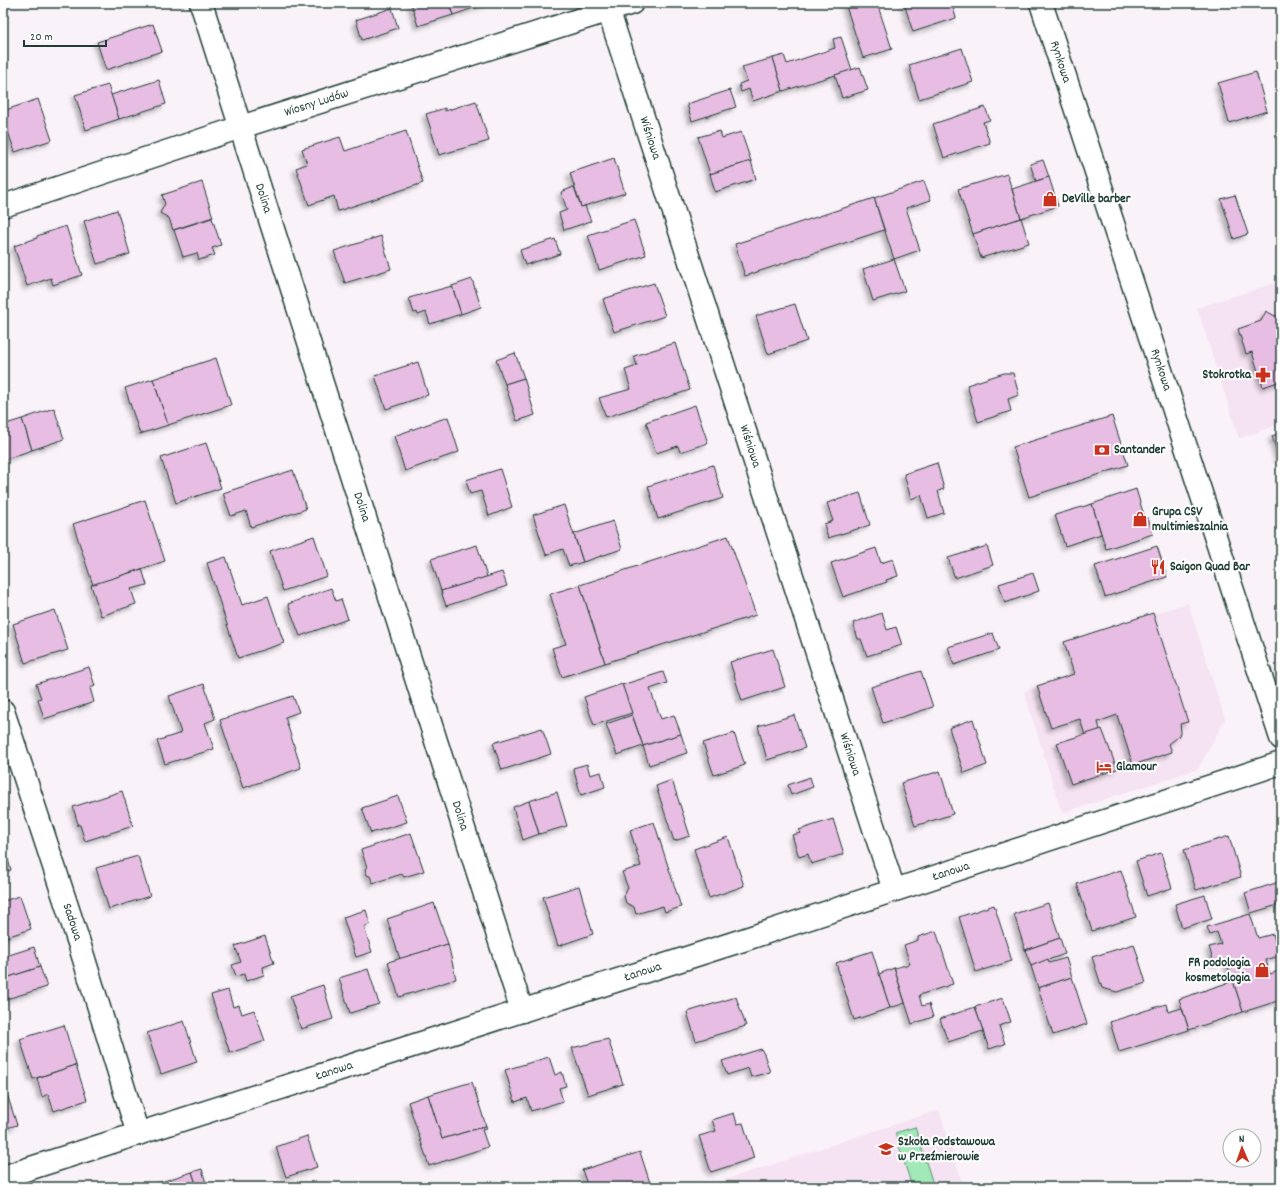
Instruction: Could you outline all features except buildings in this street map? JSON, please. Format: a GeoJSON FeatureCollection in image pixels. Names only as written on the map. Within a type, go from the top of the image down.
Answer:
{"type":"FeatureCollection","features":[{"type":"Feature","properties":{"kind":"street","name":"Dolina"},"geometry":{"type":"LineString","coordinates":[[201,3],[522,1011]]}},
{"type":"Feature","properties":{"kind":"street","name":"Wiosny Ludów"},"geometry":{"type":"LineString","coordinates":[[3,206],[608,7],[632,3]]}},
{"type":"Feature","properties":{"kind":"street","name":"Rynkowa"},"geometry":{"type":"LineString","coordinates":[[1041,3],[1281,738]]}},
{"type":"Feature","properties":{"kind":"street","name":"Wiśniowa"},"geometry":{"type":"LineString","coordinates":[[608,7],[894,890]]}},
{"type":"Feature","properties":{"kind":"street","name":"Sadowa"},"geometry":{"type":"LineString","coordinates":[[3,711],[79,943],[138,1134]]}},
{"type":"Feature","properties":{"kind":"street","name":"Łanowa"},"geometry":{"type":"LineString","coordinates":[[3,1177],[522,1011],[1281,763]]}},
{"type":"Feature","properties":{"kind":"shaded area"},"geometry":{"type":"Polygon","coordinates":[[[1281,281],[1281,424],[1239,438],[1197,308],[1281,281]]]}},
{"type":"Feature","properties":{"kind":"shaded area"},"geometry":{"type":"Polygon","coordinates":[[[1188,603],[1225,719],[1198,769],[1062,813],[1024,691],[1074,674],[1064,642],[1188,603]]]}},
{"type":"Feature","properties":{"kind":"shaded area","name":"Szkoła Podstawowa w Przeźmierowie"},"geometry":{"type":"Polygon","coordinates":[[[939,1110],[964,1187],[703,1187],[939,1110]]]}},
{"type":"Feature","properties":{"kind":"green space"},"geometry":{"type":"Polygon","coordinates":[[[915,1127],[934,1187],[912,1187],[895,1133],[915,1127]]]}},
{"type":"Feature","properties":{"kind":"place","name":"DeVille barber"},"geometry":{"type":"Point","coordinates":[1050,199]}},
{"type":"Feature","properties":{"kind":"place","name":"Stokrotka"},"geometry":{"type":"Point","coordinates":[1263,375]}},
{"type":"Feature","properties":{"kind":"place","name":"Santander"},"geometry":{"type":"Point","coordinates":[1102,450]}},
{"type":"Feature","properties":{"kind":"place","name":"Grupa CSV multimieszalnia"},"geometry":{"type":"Point","coordinates":[1140,519]}},
{"type":"Feature","properties":{"kind":"place","name":"Saigon Quad Bar"},"geometry":{"type":"Point","coordinates":[1158,567]}},
{"type":"Feature","properties":{"kind":"place","name":"Glamour"},"geometry":{"type":"Point","coordinates":[1104,767]}},
{"type":"Feature","properties":{"kind":"place","name":"FR podologia kosmetologia"},"geometry":{"type":"Point","coordinates":[1262,970]}},
{"type":"Feature","properties":{"kind":"place","name":"Szkoła Podstawowa w Przeźmierowie"},"geometry":{"type":"Point","coordinates":[886,1149]}}]}
